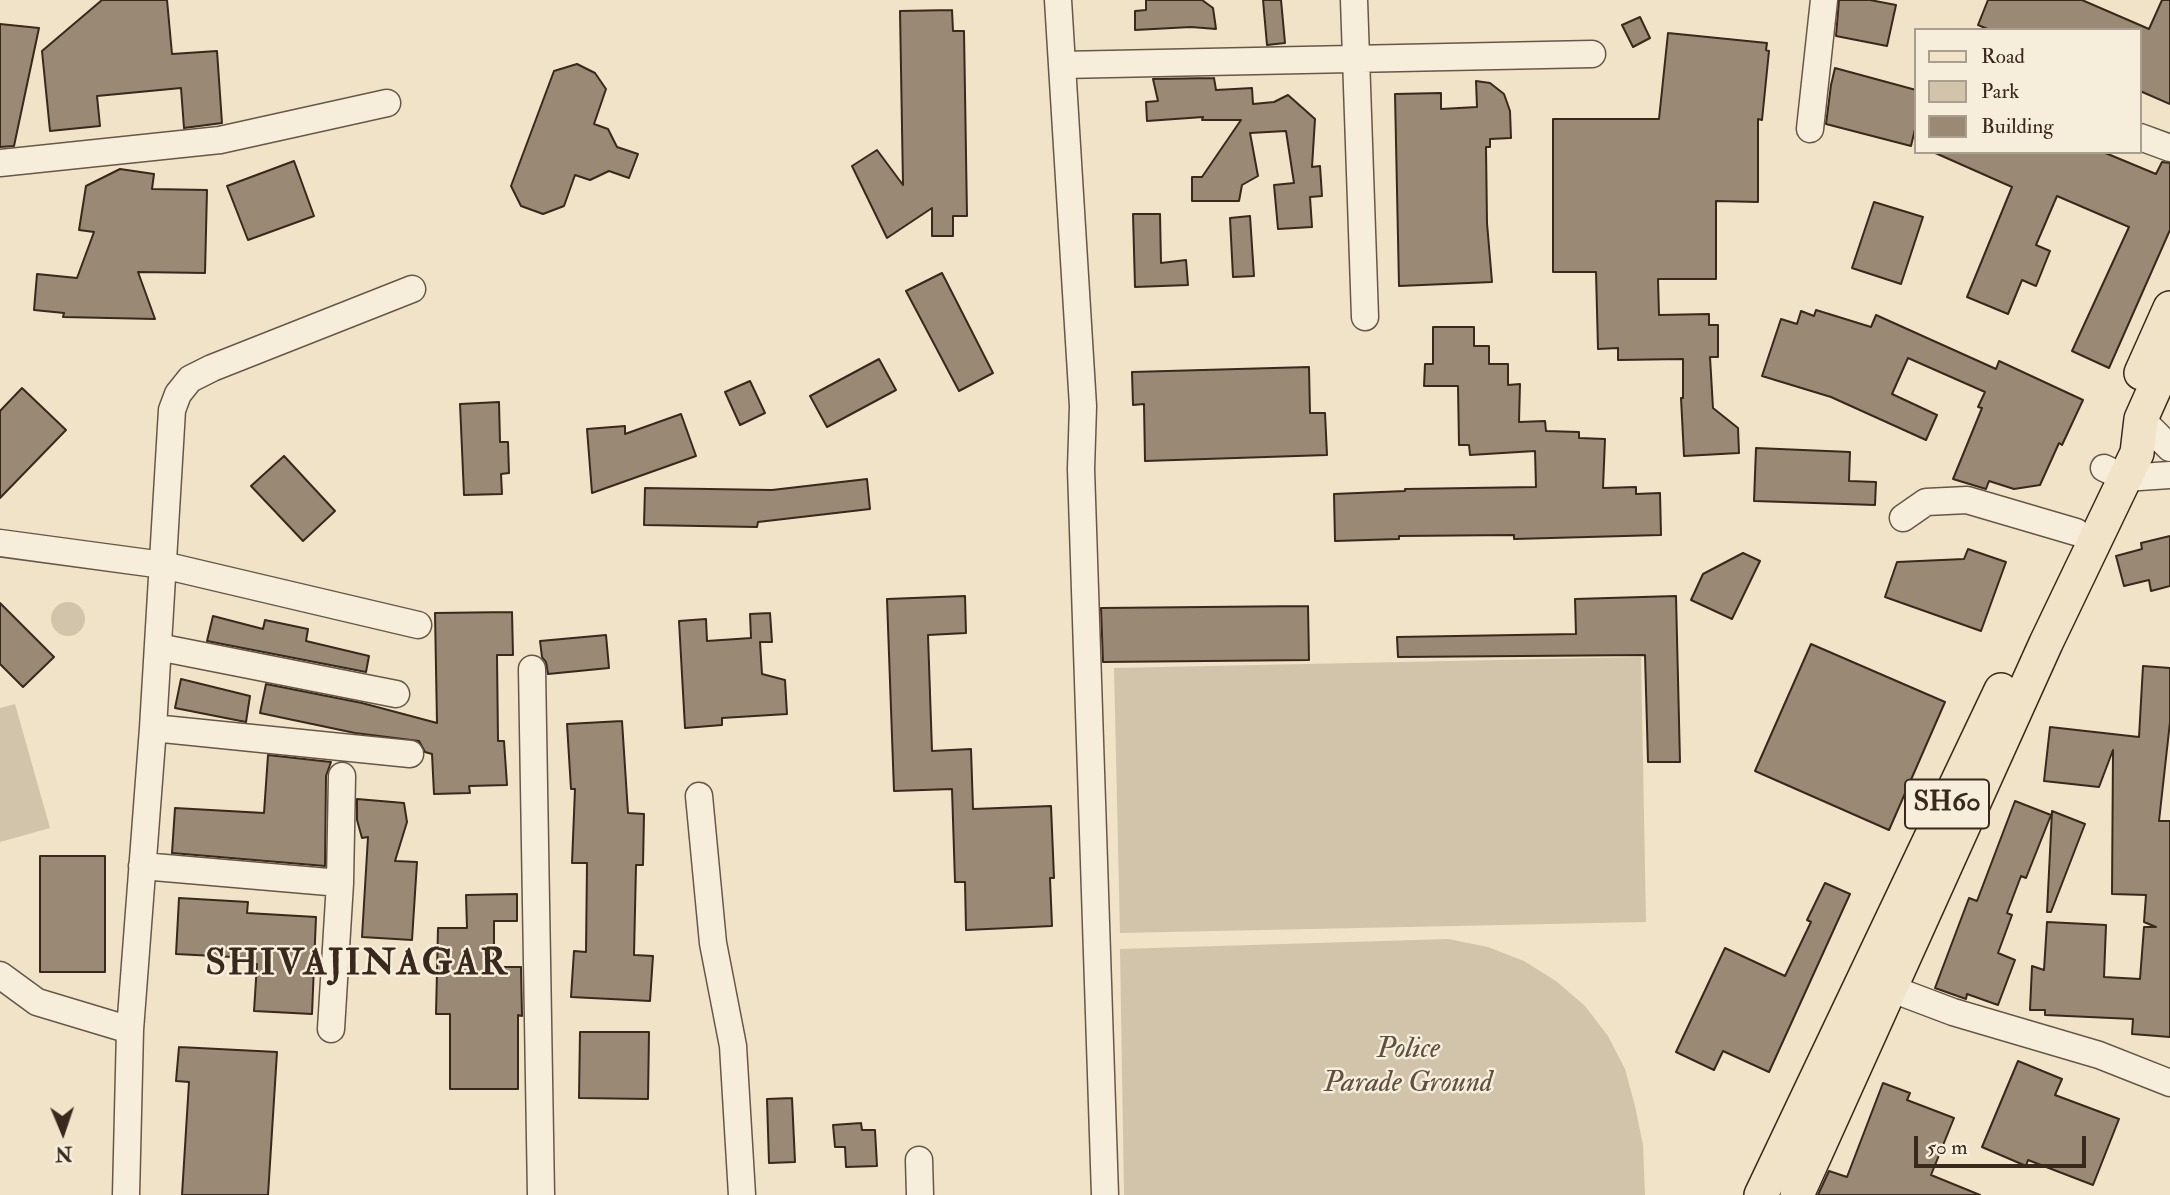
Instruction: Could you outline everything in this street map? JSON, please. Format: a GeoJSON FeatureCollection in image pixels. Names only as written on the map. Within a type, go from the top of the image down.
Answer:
{"type":"FeatureCollection","features":[{"type":"Feature","properties":{"kind":"main road"},"geometry":{"type":"LineString","coordinates":[[2141,419],[2129,401],[2170,308]]}},
{"type":"Feature","properties":{"kind":"main road","name":"SH60"},"geometry":{"type":"LineString","coordinates":[[1797,1195],[2046,643],[2114,473],[2117,445],[2141,419],[2168,364]]}},
{"type":"Feature","properties":{"kind":"main road","name":"SH60"},"geometry":{"type":"LineString","coordinates":[[1761,1195],[2076,532],[2114,473]]}},
{"type":"Feature","properties":{"kind":"street"},"geometry":{"type":"LineString","coordinates":[[1058,0],[1083,406],[1081,483],[1105,1195]]}},
{"type":"Feature","properties":{"kind":"street"},"geometry":{"type":"LineString","coordinates":[[1354,0],[1365,317]]}},
{"type":"Feature","properties":{"kind":"street"},"geometry":{"type":"LineString","coordinates":[[1810,129],[1824,0]]}},
{"type":"Feature","properties":{"kind":"street"},"geometry":{"type":"LineString","coordinates":[[1062,65],[1592,54]]}},
{"type":"Feature","properties":{"kind":"street"},"geometry":{"type":"LineString","coordinates":[[0,163],[220,140],[387,103]]}},
{"type":"Feature","properties":{"kind":"street"},"geometry":{"type":"LineString","coordinates":[[2142,138],[2170,148]]}},
{"type":"Feature","properties":{"kind":"street"},"geometry":{"type":"LineString","coordinates":[[126,1195],[130,1030],[153,728],[172,410],[178,394],[190,379],[412,289]]}},
{"type":"Feature","properties":{"kind":"street"},"geometry":{"type":"LineString","coordinates":[[2141,419],[2170,448]]}},
{"type":"Feature","properties":{"kind":"street"},"geometry":{"type":"LineString","coordinates":[[2114,473],[2170,475]]}},
{"type":"Feature","properties":{"kind":"street"},"geometry":{"type":"LineString","coordinates":[[1903,519],[1926,502],[1967,500],[2076,532]]}},
{"type":"Feature","properties":{"kind":"street"},"geometry":{"type":"LineString","coordinates":[[0,543],[163,565],[418,625]]}},
{"type":"Feature","properties":{"kind":"street"},"geometry":{"type":"LineString","coordinates":[[158,647],[396,694]]}},
{"type":"Feature","properties":{"kind":"street"},"geometry":{"type":"LineString","coordinates":[[532,669],[541,1195]]}},
{"type":"Feature","properties":{"kind":"street"},"geometry":{"type":"LineString","coordinates":[[153,728],[410,754]]}},
{"type":"Feature","properties":{"kind":"street"},"geometry":{"type":"LineString","coordinates":[[331,1030],[340,883],[342,776]]}},
{"type":"Feature","properties":{"kind":"street"},"geometry":{"type":"LineString","coordinates":[[699,796],[713,943],[733,1046],[742,1195]]}},
{"type":"Feature","properties":{"kind":"street"},"geometry":{"type":"LineString","coordinates":[[142,866],[340,883]]}},
{"type":"Feature","properties":{"kind":"street"},"geometry":{"type":"LineString","coordinates":[[0,975],[37,1002],[130,1030]]}},
{"type":"Feature","properties":{"kind":"street"},"geometry":{"type":"LineString","coordinates":[[1892,989],[1953,1012],[2099,1055],[2170,1083]]}},
{"type":"Feature","properties":{"kind":"street"},"geometry":{"type":"LineString","coordinates":[[919,1160],[920,1195]]}},
{"type":"Feature","properties":{"kind":"green space"},"geometry":{"type":"Polygon","coordinates":[[[68,602],[80,607],[85,619],[80,631],[68,636],[56,631],[51,619],[56,607],[68,602]]]}},
{"type":"Feature","properties":{"kind":"green space"},"geometry":{"type":"Polygon","coordinates":[[[1641,657],[1646,922],[1120,933],[1114,668],[1641,657]]]}},
{"type":"Feature","properties":{"kind":"green space"},"geometry":{"type":"Polygon","coordinates":[[[15,704],[50,828],[0,842],[0,708],[15,704]]]}},
{"type":"Feature","properties":{"kind":"green space","name":"Police Parade Ground"},"geometry":{"type":"Polygon","coordinates":[[[1448,939],[1488,947],[1524,961],[1556,981],[1585,1006],[1608,1036],[1625,1069],[1643,1145],[1645,1195],[1124,1195],[1120,949],[1448,939]]]}},
{"type":"Feature","properties":{"kind":"building"},"geometry":{"type":"Polygon","coordinates":[[[102,0],[167,0],[172,54],[217,51],[222,123],[184,128],[181,88],[97,96],[100,126],[50,131],[42,51],[102,0]]]}},
{"type":"Feature","properties":{"kind":"building"},"geometry":{"type":"Polygon","coordinates":[[[1146,0],[1202,0],[1213,8],[1216,29],[1191,27],[1135,30],[1135,11],[1146,10],[1146,0]]]}},
{"type":"Feature","properties":{"kind":"building"},"geometry":{"type":"Polygon","coordinates":[[[1263,0],[1281,0],[1285,43],[1267,45],[1263,0]]]}},
{"type":"Feature","properties":{"kind":"building"},"geometry":{"type":"Polygon","coordinates":[[[1839,0],[1870,0],[1896,5],[1887,46],[1836,36],[1839,0]]]}},
{"type":"Feature","properties":{"kind":"building"},"geometry":{"type":"Polygon","coordinates":[[[1988,0],[2082,0],[2149,29],[2162,0],[2170,0],[2170,104],[2142,92],[2142,28],[1985,28],[1978,25],[1988,0]]]}},
{"type":"Feature","properties":{"kind":"building"},"geometry":{"type":"Polygon","coordinates":[[[952,10],[953,31],[964,31],[967,216],[953,216],[953,236],[932,236],[932,208],[887,238],[852,166],[877,150],[903,185],[900,11],[952,10]]]}},
{"type":"Feature","properties":{"kind":"building"},"geometry":{"type":"Polygon","coordinates":[[[1640,17],[1650,38],[1633,47],[1622,25],[1640,17]]]}},
{"type":"Feature","properties":{"kind":"building"},"geometry":{"type":"Polygon","coordinates":[[[0,24],[39,28],[14,146],[0,147],[0,24]]]}},
{"type":"Feature","properties":{"kind":"building"},"geometry":{"type":"Polygon","coordinates":[[[1668,33],[1767,43],[1766,50],[1769,51],[1762,120],[1758,119],[1758,202],[1716,201],[1716,279],[1658,279],[1659,315],[1709,314],[1709,325],[1718,325],[1718,357],[1710,357],[1713,408],[1738,428],[1739,453],[1684,456],[1681,398],[1683,359],[1618,360],[1618,348],[1598,349],[1596,272],[1553,272],[1553,119],[1659,119],[1668,33]]]}},
{"type":"Feature","properties":{"kind":"building"},"geometry":{"type":"Polygon","coordinates":[[[577,64],[595,73],[606,89],[594,124],[608,129],[617,147],[638,154],[629,178],[609,171],[590,180],[575,175],[564,206],[543,214],[521,206],[511,186],[554,71],[577,64]]]}},
{"type":"Feature","properties":{"kind":"building"},"geometry":{"type":"Polygon","coordinates":[[[1835,68],[1914,89],[1914,133],[1911,146],[1826,124],[1835,68]]]}},
{"type":"Feature","properties":{"kind":"building"},"geometry":{"type":"Polygon","coordinates":[[[1214,78],[1216,90],[1252,88],[1253,104],[1274,102],[1288,95],[1315,119],[1312,167],[1320,166],[1322,196],[1310,197],[1312,227],[1278,229],[1274,185],[1294,183],[1286,131],[1250,133],[1258,176],[1242,185],[1239,201],[1192,201],[1192,177],[1202,177],[1241,120],[1202,120],[1203,117],[1147,121],[1146,102],[1158,101],[1153,79],[1214,78]]]}},
{"type":"Feature","properties":{"kind":"building"},"geometry":{"type":"Polygon","coordinates":[[[1476,81],[1490,83],[1504,94],[1510,111],[1511,138],[1490,139],[1490,147],[1486,147],[1487,223],[1492,282],[1399,286],[1395,94],[1441,93],[1441,109],[1477,107],[1476,81]]]}},
{"type":"Feature","properties":{"kind":"building"},"geometry":{"type":"Polygon","coordinates":[[[1938,154],[2108,154],[2156,174],[2162,162],[2170,163],[2170,230],[2109,368],[2072,351],[2129,227],[2057,196],[2036,245],[2050,251],[2036,286],[2022,280],[2008,314],[1967,297],[2012,187],[1938,154]]]}},
{"type":"Feature","properties":{"kind":"building"},"geometry":{"type":"Polygon","coordinates":[[[294,161],[314,216],[248,240],[227,186],[294,161]]]}},
{"type":"Feature","properties":{"kind":"building"},"geometry":{"type":"Polygon","coordinates":[[[120,169],[154,174],[152,189],[207,190],[205,273],[138,272],[155,319],[63,317],[64,313],[34,310],[37,274],[77,278],[94,232],[79,230],[86,186],[120,169]]]}},
{"type":"Feature","properties":{"kind":"building"},"geometry":{"type":"Polygon","coordinates":[[[1874,202],[1923,217],[1901,284],[1852,268],[1874,202]]]}},
{"type":"Feature","properties":{"kind":"building"},"geometry":{"type":"Polygon","coordinates":[[[1133,214],[1160,214],[1161,263],[1186,260],[1188,285],[1135,287],[1133,214]]]}},
{"type":"Feature","properties":{"kind":"building"},"geometry":{"type":"Polygon","coordinates":[[[1250,216],[1254,276],[1233,277],[1230,218],[1250,216]]]}},
{"type":"Feature","properties":{"kind":"building"},"geometry":{"type":"Polygon","coordinates":[[[942,273],[993,373],[959,391],[906,291],[942,273]]]}},
{"type":"Feature","properties":{"kind":"building"},"geometry":{"type":"Polygon","coordinates":[[[1816,310],[1871,327],[1876,315],[1996,369],[1999,361],[2083,400],[2040,485],[2014,489],[1989,481],[1986,489],[1953,479],[1982,408],[1978,407],[1985,392],[1908,358],[1892,394],[1937,415],[1926,440],[1831,397],[1762,376],[1781,319],[1797,324],[1801,311],[1814,316],[1816,310]]]}},
{"type":"Feature","properties":{"kind":"building"},"geometry":{"type":"Polygon","coordinates":[[[1433,327],[1474,327],[1474,346],[1489,346],[1489,364],[1508,364],[1508,385],[1520,384],[1519,422],[1545,421],[1546,431],[1579,432],[1579,438],[1605,439],[1603,488],[1636,487],[1636,494],[1660,493],[1661,535],[1514,539],[1514,535],[1399,536],[1399,539],[1335,541],[1334,494],[1405,489],[1536,487],[1535,451],[1470,455],[1469,445],[1459,445],[1458,386],[1424,386],[1425,364],[1433,364],[1433,327]]]}},
{"type":"Feature","properties":{"kind":"building"},"geometry":{"type":"Polygon","coordinates":[[[879,359],[896,390],[827,427],[810,396],[879,359]]]}},
{"type":"Feature","properties":{"kind":"building"},"geometry":{"type":"Polygon","coordinates":[[[1309,367],[1310,413],[1325,413],[1327,455],[1145,461],[1144,404],[1133,405],[1132,372],[1309,367]]]}},
{"type":"Feature","properties":{"kind":"building"},"geometry":{"type":"Polygon","coordinates":[[[750,381],[765,413],[740,425],[725,392],[750,381]]]}},
{"type":"Feature","properties":{"kind":"building"},"geometry":{"type":"Polygon","coordinates":[[[22,388],[66,430],[0,498],[0,411],[22,388]]]}},
{"type":"Feature","properties":{"kind":"building"},"geometry":{"type":"Polygon","coordinates":[[[499,402],[500,442],[508,442],[509,473],[501,474],[502,494],[464,495],[460,404],[499,402]]]}},
{"type":"Feature","properties":{"kind":"building"},"geometry":{"type":"Polygon","coordinates":[[[681,414],[696,456],[592,493],[587,429],[625,426],[625,434],[681,414]]]}},
{"type":"Feature","properties":{"kind":"building"},"geometry":{"type":"Polygon","coordinates":[[[1756,448],[1850,452],[1849,481],[1876,482],[1875,505],[1754,501],[1756,448]]]}},
{"type":"Feature","properties":{"kind":"building"},"geometry":{"type":"Polygon","coordinates":[[[284,456],[335,511],[303,541],[251,486],[284,456]]]}},
{"type":"Feature","properties":{"kind":"building"},"geometry":{"type":"Polygon","coordinates":[[[867,479],[870,509],[758,522],[757,527],[644,525],[645,488],[772,490],[867,479]]]}},
{"type":"Feature","properties":{"kind":"building"},"geometry":{"type":"Polygon","coordinates":[[[2170,536],[2170,586],[2151,591],[2149,580],[2124,586],[2116,556],[2142,549],[2141,543],[2170,536]]]}},
{"type":"Feature","properties":{"kind":"building"},"geometry":{"type":"Polygon","coordinates":[[[1968,549],[2006,562],[1981,631],[1885,597],[1897,562],[1964,559],[1968,549]]]}},
{"type":"Feature","properties":{"kind":"building"},"geometry":{"type":"Polygon","coordinates":[[[1743,553],[1760,561],[1732,619],[1691,600],[1703,574],[1743,553]]]}},
{"type":"Feature","properties":{"kind":"building"},"geometry":{"type":"Polygon","coordinates":[[[965,596],[966,633],[928,635],[932,751],[971,749],[973,809],[1051,806],[1054,878],[1050,878],[1052,926],[966,930],[965,882],[955,882],[952,789],[894,791],[887,599],[965,596]]]}},
{"type":"Feature","properties":{"kind":"building"},"geometry":{"type":"Polygon","coordinates":[[[1676,596],[1680,762],[1648,762],[1645,655],[1398,657],[1397,637],[1576,634],[1575,599],[1676,596]]]}},
{"type":"Feature","properties":{"kind":"building"},"geometry":{"type":"Polygon","coordinates":[[[0,603],[54,657],[23,687],[0,664],[0,603]]]}},
{"type":"Feature","properties":{"kind":"building"},"geometry":{"type":"Polygon","coordinates":[[[1308,606],[1309,660],[1103,662],[1101,608],[1308,606]]]}},
{"type":"Feature","properties":{"kind":"building"},"geometry":{"type":"Polygon","coordinates":[[[512,612],[513,655],[497,655],[498,741],[504,741],[507,785],[469,786],[470,793],[434,794],[432,754],[425,752],[419,741],[355,733],[260,713],[266,684],[362,703],[437,723],[435,613],[512,612]]]}},
{"type":"Feature","properties":{"kind":"building"},"geometry":{"type":"Polygon","coordinates":[[[770,613],[772,642],[760,642],[762,674],[785,680],[787,714],[722,718],[722,725],[685,728],[679,621],[706,619],[707,641],[751,638],[750,614],[770,613]]]}},
{"type":"Feature","properties":{"kind":"building"},"geometry":{"type":"Polygon","coordinates":[[[213,616],[263,629],[265,620],[308,629],[306,641],[369,656],[366,672],[207,641],[213,616]]]}},
{"type":"Feature","properties":{"kind":"building"},"geometry":{"type":"Polygon","coordinates":[[[606,635],[609,668],[548,674],[540,641],[606,635]]]}},
{"type":"Feature","properties":{"kind":"building"},"geometry":{"type":"Polygon","coordinates":[[[1811,644],[1945,702],[1889,830],[1755,771],[1811,644]]]}},
{"type":"Feature","properties":{"kind":"building"},"geometry":{"type":"Polygon","coordinates":[[[2143,666],[2170,668],[2170,722],[2159,821],[2170,821],[2170,1037],[2132,1034],[2133,1019],[2045,1015],[2045,1010],[2030,1010],[2032,966],[2044,970],[2047,922],[2106,925],[2104,977],[2140,979],[2144,927],[2156,927],[2144,922],[2146,895],[2112,894],[2113,750],[2099,787],[2044,781],[2050,727],[2139,737],[2143,666]]]}},
{"type":"Feature","properties":{"kind":"building"},"geometry":{"type":"Polygon","coordinates":[[[181,679],[250,696],[246,722],[175,708],[181,679]]]}},
{"type":"Feature","properties":{"kind":"building"},"geometry":{"type":"Polygon","coordinates":[[[622,721],[628,813],[644,814],[643,865],[636,865],[634,955],[653,956],[650,1001],[571,997],[574,951],[586,952],[587,863],[572,863],[575,789],[571,789],[567,724],[622,721]]]}},
{"type":"Feature","properties":{"kind":"building"},"geometry":{"type":"Polygon","coordinates":[[[268,755],[331,762],[326,776],[325,866],[172,853],[175,808],[264,813],[268,755]]]}},
{"type":"Feature","properties":{"kind":"building"},"geometry":{"type":"Polygon","coordinates":[[[357,799],[404,803],[407,822],[395,861],[417,862],[412,940],[362,937],[368,837],[362,838],[357,820],[357,799]]]}},
{"type":"Feature","properties":{"kind":"building"},"geometry":{"type":"Polygon","coordinates":[[[2015,801],[2051,815],[2026,878],[2021,876],[2007,913],[2012,915],[1998,953],[2015,960],[1998,1005],[1967,994],[1966,999],[1935,988],[1969,898],[1977,901],[2015,801]]]}},
{"type":"Feature","properties":{"kind":"building"},"geometry":{"type":"Polygon","coordinates":[[[2052,811],[2085,824],[2051,912],[2047,912],[2052,811]]]}},
{"type":"Feature","properties":{"kind":"building"},"geometry":{"type":"Polygon","coordinates":[[[40,856],[105,856],[105,972],[40,972],[40,856]]]}},
{"type":"Feature","properties":{"kind":"building"},"geometry":{"type":"Polygon","coordinates":[[[1825,883],[1850,894],[1769,1072],[1723,1051],[1714,1070],[1676,1052],[1725,948],[1785,976],[1811,922],[1807,920],[1825,883]]]}},
{"type":"Feature","properties":{"kind":"building"},"geometry":{"type":"Polygon","coordinates":[[[517,894],[517,921],[494,921],[494,967],[521,967],[522,1016],[518,1015],[518,1089],[450,1089],[450,1014],[436,1014],[438,928],[467,928],[466,895],[517,894]]]}},
{"type":"Feature","properties":{"kind":"building"},"geometry":{"type":"Polygon","coordinates":[[[179,898],[248,902],[247,913],[316,917],[312,1014],[254,1011],[257,964],[251,964],[252,958],[176,954],[179,898]]]}},
{"type":"Feature","properties":{"kind":"building"},"geometry":{"type":"Polygon","coordinates":[[[580,1032],[649,1032],[648,1099],[579,1098],[580,1032]]]}},
{"type":"Feature","properties":{"kind":"building"},"geometry":{"type":"Polygon","coordinates":[[[179,1047],[277,1052],[268,1195],[182,1195],[189,1082],[176,1081],[179,1047]]]}},
{"type":"Feature","properties":{"kind":"building"},"geometry":{"type":"Polygon","coordinates":[[[2018,1061],[2062,1079],[2055,1095],[2119,1119],[2093,1185],[2028,1160],[2026,1166],[1982,1147],[2018,1061]]]}},
{"type":"Feature","properties":{"kind":"building"},"geometry":{"type":"Polygon","coordinates":[[[1883,1083],[1910,1093],[1907,1100],[1954,1118],[1931,1175],[1980,1195],[1818,1195],[1829,1171],[1847,1177],[1883,1083]]]}},
{"type":"Feature","properties":{"kind":"building"},"geometry":{"type":"Polygon","coordinates":[[[792,1098],[795,1162],[769,1163],[767,1099],[792,1098]]]}},
{"type":"Feature","properties":{"kind":"building"},"geometry":{"type":"Polygon","coordinates":[[[861,1123],[862,1130],[875,1130],[877,1166],[846,1167],[845,1147],[835,1147],[833,1125],[861,1123]]]}},
{"type":"Feature","properties":{"kind":"district","name":"SHIVAJINAGAR"},"geometry":{"type":"Point","coordinates":[357,966]}}]}
